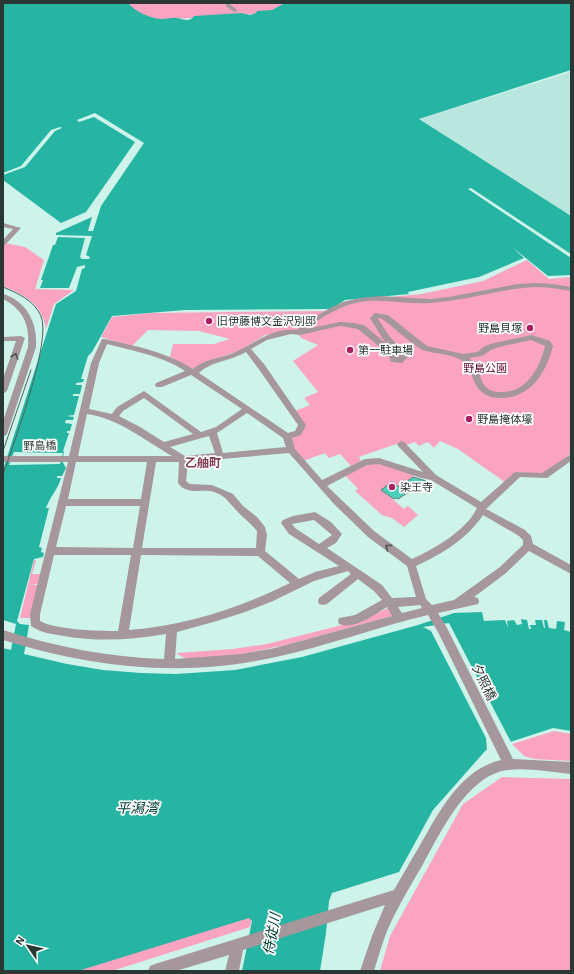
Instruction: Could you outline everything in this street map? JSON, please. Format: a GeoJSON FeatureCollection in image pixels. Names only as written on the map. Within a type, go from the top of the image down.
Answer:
{"type":"FeatureCollection","features":[{"type":"Feature","properties":{"kind":"street"},"geometry":{"type":"LineString","coordinates":[[228,5],[236,11]]}},
{"type":"Feature","properties":{"kind":"street"},"geometry":{"type":"LineString","coordinates":[[3,220],[6,221],[3,225],[18,228],[3,244]]}},
{"type":"Feature","properties":{"kind":"street"},"geometry":{"type":"LineString","coordinates":[[300,333],[302,329],[316,320],[353,301],[382,299],[428,301],[443,300],[521,286],[546,285],[571,289]]}},
{"type":"Feature","properties":{"kind":"street"},"geometry":{"type":"LineString","coordinates":[[3,296],[21,307],[25,312],[33,327],[34,337],[3,434]]}},
{"type":"Feature","properties":{"kind":"street"},"geometry":{"type":"LineString","coordinates":[[159,385],[173,378],[193,373],[210,363],[235,355],[260,340],[291,332],[300,333],[340,324],[361,327],[392,353],[394,360],[399,361],[404,357],[403,354],[387,339],[374,318],[381,315],[424,348],[463,357],[479,354],[488,348],[497,345],[532,337],[548,342],[549,346],[537,377],[524,390],[504,396],[493,395],[484,391],[480,385],[474,366],[463,357]]}},
{"type":"Feature","properties":{"kind":"street"},"geometry":{"type":"LineString","coordinates":[[3,339],[21,338],[3,391]]}},
{"type":"Feature","properties":{"kind":"street"},"geometry":{"type":"LineString","coordinates":[[343,621],[357,619],[386,603],[422,601],[411,564],[351,517],[291,450],[287,436],[248,409],[171,360],[106,341],[95,363],[35,614],[35,623],[42,627],[86,634],[158,632],[246,607],[305,580],[349,567]]}},
{"type":"Feature","properties":{"kind":"street"},"geometry":{"type":"LineString","coordinates":[[247,349],[261,366],[302,425],[298,433],[287,436]]}},
{"type":"Feature","properties":{"kind":"street"},"geometry":{"type":"LineString","coordinates":[[114,417],[120,409],[144,394],[201,436]]}},
{"type":"Feature","properties":{"kind":"street"},"geometry":{"type":"LineString","coordinates":[[162,446],[201,436],[219,429],[248,409]]}},
{"type":"Feature","properties":{"kind":"street"},"geometry":{"type":"LineString","coordinates":[[84,411],[99,412],[114,417],[184,460],[182,483],[188,487],[212,488],[224,492],[230,496],[240,509],[257,523],[262,530],[260,552]]}},
{"type":"Feature","properties":{"kind":"street"},"geometry":{"type":"LineString","coordinates":[[212,432],[220,456]]}},
{"type":"Feature","properties":{"kind":"street"},"geometry":{"type":"LineString","coordinates":[[400,444],[433,477],[522,533],[528,539],[528,546],[503,570],[456,604]]}},
{"type":"Feature","properties":{"kind":"street","name":"野島橋"},"geometry":{"type":"LineString","coordinates":[[5,459],[73,458],[184,460],[291,450]]}},
{"type":"Feature","properties":{"kind":"street"},"geometry":{"type":"LineString","coordinates":[[411,564],[435,552],[455,538],[480,515],[482,508],[518,474],[544,476],[571,457]]}},
{"type":"Feature","properties":{"kind":"street"},"geometry":{"type":"LineString","coordinates":[[123,634],[152,460]]}},
{"type":"Feature","properties":{"kind":"street"},"geometry":{"type":"LineString","coordinates":[[321,485],[365,462],[379,461],[421,475],[433,477]]}},
{"type":"Feature","properties":{"kind":"street"},"geometry":{"type":"LineString","coordinates":[[62,502],[145,503]]}},
{"type":"Feature","properties":{"kind":"street"},"geometry":{"type":"LineString","coordinates":[[320,548],[333,540],[337,534],[328,525],[315,516],[292,520],[286,523],[292,531],[349,567],[378,588],[390,603],[399,618]]}},
{"type":"Feature","properties":{"kind":"street"},"geometry":{"type":"LineString","coordinates":[[528,546],[571,570]]}},
{"type":"Feature","properties":{"kind":"street"},"geometry":{"type":"LineString","coordinates":[[51,551],[260,552],[298,584]]}},
{"type":"Feature","properties":{"kind":"street"},"geometry":{"type":"LineString","coordinates":[[323,601],[358,574]]}},
{"type":"Feature","properties":{"kind":"street","name":"夕照橋"},"geometry":{"type":"LineString","coordinates":[[422,601],[431,611],[442,629],[510,764]]}},
{"type":"Feature","properties":{"kind":"street"},"geometry":{"type":"LineString","coordinates":[[3,635],[43,649],[86,657],[137,663],[169,664],[224,661],[276,652],[399,618],[474,601]]}},
{"type":"Feature","properties":{"kind":"street"},"geometry":{"type":"LineString","coordinates":[[169,664],[172,628]]}},
{"type":"Feature","properties":{"kind":"street"},"geometry":{"type":"LineString","coordinates":[[367,971],[378,937],[398,895],[443,817],[457,798],[484,773],[495,767],[510,764],[571,768]]}},
{"type":"Feature","properties":{"kind":"street"},"geometry":{"type":"LineString","coordinates":[[155,971],[398,895]]}},
{"type":"Feature","properties":{"kind":"street"},"geometry":{"type":"LineString","coordinates":[[232,971],[241,944]]}},
{"type":"Feature","properties":{"kind":"shaded area"},"geometry":{"type":"Polygon","coordinates":[[[571,72],[571,220],[420,119],[571,72]]]}},
{"type":"Feature","properties":{"kind":"green space"},"geometry":{"type":"Polygon","coordinates":[[[125,3],[287,3],[269,13],[160,20],[134,12],[125,3]]]}},
{"type":"Feature","properties":{"kind":"green space"},"geometry":{"type":"Polygon","coordinates":[[[5,243],[25,247],[44,260],[35,289],[74,290],[54,304],[46,329],[38,309],[30,301],[20,294],[3,286],[3,246],[5,243]]]}},
{"type":"Feature","properties":{"kind":"green space","name":"野島公園"},"geometry":{"type":"Polygon","coordinates":[[[527,260],[549,279],[571,277],[571,453],[544,475],[518,472],[506,483],[458,449],[440,441],[434,448],[428,442],[419,446],[415,442],[404,446],[399,443],[359,457],[361,461],[351,466],[340,454],[329,458],[325,453],[303,461],[294,449],[291,437],[304,424],[295,411],[310,405],[304,398],[318,392],[293,361],[318,345],[301,338],[296,331],[265,335],[239,351],[208,361],[193,369],[170,357],[173,344],[214,344],[230,339],[199,331],[148,330],[132,346],[101,337],[112,317],[149,313],[330,311],[348,301],[421,294],[483,281],[527,260]]]}},
{"type":"Feature","properties":{"kind":"green space"},"geometry":{"type":"Polygon","coordinates":[[[377,463],[415,475],[400,488],[392,482],[382,490],[404,509],[408,506],[418,515],[404,527],[392,518],[382,515],[355,491],[358,489],[345,475],[362,464],[377,463]]]}},
{"type":"Feature","properties":{"kind":"green space"},"geometry":{"type":"Polygon","coordinates":[[[34,560],[36,560],[32,574],[41,574],[38,584],[29,585],[38,585],[32,618],[20,618],[34,560]]]}},
{"type":"Feature","properties":{"kind":"green space"},"geometry":{"type":"Polygon","coordinates":[[[388,608],[392,616],[286,645],[237,655],[187,659],[177,654],[233,649],[267,644],[366,619],[388,608]]]}},
{"type":"Feature","properties":{"kind":"green space"},"geometry":{"type":"Polygon","coordinates":[[[554,731],[571,734],[571,761],[534,759],[524,756],[512,744],[554,731]]]}},
{"type":"Feature","properties":{"kind":"green space"},"geometry":{"type":"Polygon","coordinates":[[[502,777],[571,779],[571,971],[380,971],[390,936],[463,804],[502,777]]]}},
{"type":"Feature","properties":{"kind":"green space"},"geometry":{"type":"Polygon","coordinates":[[[248,915],[252,918],[250,927],[112,971],[66,971],[248,915]]]}},
{"type":"Feature","properties":{"kind":"water"},"geometry":{"type":"Polygon","coordinates":[[[3,3],[128,3],[139,12],[152,17],[161,19],[175,18],[186,20],[194,16],[241,13],[250,15],[256,13],[257,11],[272,10],[285,3],[571,3],[571,70],[419,119],[571,216],[571,254],[471,188],[468,189],[571,258],[571,275],[548,276],[512,247],[524,258],[479,277],[408,292],[409,294],[345,300],[331,309],[185,310],[112,316],[92,352],[88,356],[81,379],[84,379],[83,382],[76,383],[76,385],[82,385],[80,394],[73,394],[73,396],[79,396],[74,415],[67,416],[74,417],[73,420],[66,420],[65,423],[72,424],[70,431],[67,431],[67,433],[69,433],[63,451],[62,461],[66,468],[62,476],[57,476],[57,478],[61,478],[60,482],[46,508],[49,508],[39,547],[42,548],[41,552],[44,553],[43,557],[34,559],[17,621],[20,624],[29,625],[24,654],[67,664],[103,670],[176,674],[235,670],[302,657],[418,625],[454,613],[482,612],[484,621],[505,620],[508,628],[507,621],[514,620],[517,625],[522,624],[521,619],[527,620],[529,629],[531,629],[530,625],[536,625],[535,620],[542,620],[545,628],[544,620],[547,620],[549,628],[556,629],[557,621],[565,622],[564,630],[571,632],[571,731],[553,728],[486,750],[433,810],[399,872],[332,893],[329,901],[320,971],[242,971],[252,921],[249,918],[78,971],[3,971],[3,470],[56,304],[76,291],[82,269],[85,268],[85,265],[77,267],[69,288],[40,288],[43,280],[41,280],[53,245],[55,245],[58,237],[85,238],[80,257],[82,259],[89,259],[90,257],[86,255],[92,236],[56,235],[56,233],[92,217],[88,231],[93,231],[101,206],[144,143],[95,113],[77,120],[79,122],[94,117],[135,142],[86,212],[61,223],[3,180],[3,175],[25,167],[55,131],[62,128],[60,127],[51,130],[21,166],[3,173],[3,3]]]}},
{"type":"Feature","properties":{"kind":"pier"},"geometry":{"type":"Polygon","coordinates":[[[14,452],[63,453],[60,464],[9,465],[14,452]]]}},
{"type":"Feature","properties":{"kind":"pier"},"geometry":{"type":"Polygon","coordinates":[[[3,620],[16,624],[11,650],[3,648],[3,620]]]}},
{"type":"Feature","properties":{"kind":"pier"},"geometry":{"type":"Polygon","coordinates":[[[449,623],[512,744],[487,751],[486,738],[431,631],[423,627],[449,623]]]}},
{"type":"Feature","properties":{"kind":"building","name":"染王寺"},"geometry":{"type":"Polygon","coordinates":[[[413,477],[426,481],[398,499],[394,499],[381,490],[392,482],[399,487],[413,477]]]}},
{"type":"Feature","properties":{"kind":"tram line"},"geometry":{"type":"LineString","coordinates":[[3,287],[30,301],[41,316],[43,329],[41,347],[30,394],[3,475]]}},
{"type":"Feature","properties":{"kind":"tram line"},"geometry":{"type":"LineString","coordinates":[[3,451],[31,370]]}},
{"type":"Feature","properties":{"kind":"place","name":"旧伊藤博文金沢別邸"},"geometry":{"type":"Point","coordinates":[209,321]}},
{"type":"Feature","properties":{"kind":"place","name":"野島貝塚"},"geometry":{"type":"Point","coordinates":[530,328]}},
{"type":"Feature","properties":{"kind":"place","name":"第一駐車場"},"geometry":{"type":"Point","coordinates":[350,350]}},
{"type":"Feature","properties":{"kind":"place","name":"野島掩体壕"},"geometry":{"type":"Point","coordinates":[469,419]}},
{"type":"Feature","properties":{"kind":"place","name":"染王寺"},"geometry":{"type":"Point","coordinates":[392,487]}},
{"type":"Feature","properties":{"kind":"district","name":"乙舳町"},"geometry":{"type":"Point","coordinates":[203,463]}},
{"type":"Feature","properties":{"kind":"water label","name":"平潟湾"},"geometry":{"type":"Point","coordinates":[137,808]}},
{"type":"Feature","properties":{"kind":"water label","name":"侍従川"},"geometry":{"type":"Point","coordinates":[272,934]}}]}
